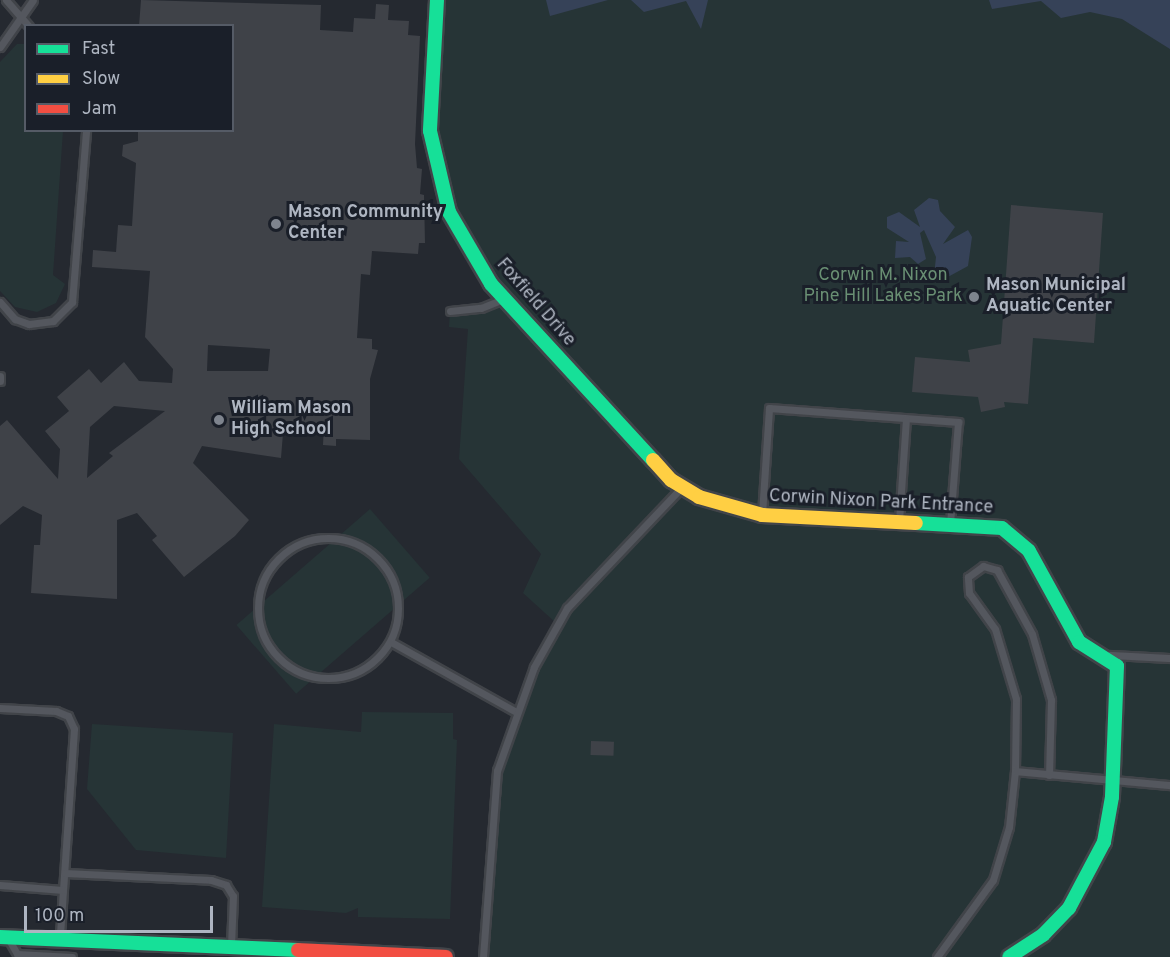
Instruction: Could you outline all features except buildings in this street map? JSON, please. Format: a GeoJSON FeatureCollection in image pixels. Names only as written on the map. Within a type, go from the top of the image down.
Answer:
{"type":"FeatureCollection","features":[{"type":"Feature","properties":{"kind":"street","name":"Foxfield Drive"},"geometry":{"type":"LineString","coordinates":[[437,0],[430,107],[437,170],[449,212],[462,238],[504,298],[681,488],[746,512]]}},
{"type":"Feature","properties":{"kind":"street","name":"Corwin Nixon Park Entrance"},"geometry":{"type":"LineString","coordinates":[[746,512],[762,515],[993,526],[1017,537],[1039,566],[1079,642],[1105,655]]}},
{"type":"Feature","properties":{"kind":"street"},"geometry":{"type":"LineString","coordinates":[[1009,957],[1050,928],[1085,885],[1104,843],[1113,781],[1119,674],[1105,655]]}},
{"type":"Feature","properties":{"kind":"street"},"geometry":{"type":"LineString","coordinates":[[4,937],[231,952],[446,957]]}},
{"type":"Feature","properties":{"kind":"lane"},"geometry":{"type":"LineString","coordinates":[[6,0],[27,24]]}},
{"type":"Feature","properties":{"kind":"lane"},"geometry":{"type":"LineString","coordinates":[[0,47],[33,0]]}},
{"type":"Feature","properties":{"kind":"lane"},"geometry":{"type":"LineString","coordinates":[[0,302],[15,319],[29,324],[53,321],[72,302],[86,132]]}},
{"type":"Feature","properties":{"kind":"lane"},"geometry":{"type":"LineString","coordinates":[[450,311],[481,308],[504,298]]}},
{"type":"Feature","properties":{"kind":"lane"},"geometry":{"type":"LineString","coordinates":[[0,376],[0,381]]}},
{"type":"Feature","properties":{"kind":"lane"},"geometry":{"type":"LineString","coordinates":[[762,515],[770,408],[958,422],[950,524]]}},
{"type":"Feature","properties":{"kind":"lane"},"geometry":{"type":"LineString","coordinates":[[899,520],[906,419]]}},
{"type":"Feature","properties":{"kind":"lane"},"geometry":{"type":"LineString","coordinates":[[483,957],[497,771],[516,712],[562,616],[627,540],[681,488]]}},
{"type":"Feature","properties":{"kind":"lane"},"geometry":{"type":"LineString","coordinates":[[316,538],[339,538],[361,545],[379,558],[396,588],[398,621],[391,642],[359,672],[339,678],[296,671],[266,641],[258,599],[264,578],[286,552],[316,538]]}},
{"type":"Feature","properties":{"kind":"lane"},"geometry":{"type":"LineString","coordinates":[[937,957],[993,880],[1009,827],[1015,771],[1016,699],[994,629],[969,593],[968,577],[983,566],[997,570],[1032,634],[1051,700],[1049,775]]}},
{"type":"Feature","properties":{"kind":"lane"},"geometry":{"type":"LineString","coordinates":[[391,642],[516,712]]}},
{"type":"Feature","properties":{"kind":"lane"},"geometry":{"type":"LineString","coordinates":[[1105,655],[1170,658]]}},
{"type":"Feature","properties":{"kind":"lane"},"geometry":{"type":"LineString","coordinates":[[0,708],[56,711],[68,716],[74,729],[60,940]]}},
{"type":"Feature","properties":{"kind":"lane"},"geometry":{"type":"LineString","coordinates":[[1015,771],[1170,784]]}},
{"type":"Feature","properties":{"kind":"lane"},"geometry":{"type":"LineString","coordinates":[[64,873],[211,880],[226,885],[233,896],[231,952]]}},
{"type":"Feature","properties":{"kind":"lane"},"geometry":{"type":"LineString","coordinates":[[0,885],[63,890]]}},
{"type":"Feature","properties":{"kind":"lane"},"geometry":{"type":"LineString","coordinates":[[4,937],[17,954],[72,957]]}},
{"type":"Feature","properties":{"kind":"green space","name":"Corwin M. Nixon Pine Hill Lakes Park"},"geometry":{"type":"Polygon","coordinates":[[[437,0],[1170,0],[1170,957],[483,957],[497,771],[512,722],[556,623],[523,593],[541,554],[459,459],[468,329],[449,327],[450,311],[481,308],[503,299],[437,170],[437,0]]]}},
{"type":"Feature","properties":{"kind":"green space"},"geometry":{"type":"Polygon","coordinates":[[[17,44],[24,44],[24,132],[63,132],[53,275],[65,284],[56,303],[37,312],[15,307],[0,291],[0,62],[17,44]]]}},
{"type":"Feature","properties":{"kind":"green space"},"geometry":{"type":"Polygon","coordinates":[[[370,509],[430,578],[296,694],[236,625],[370,509]]]}},
{"type":"Feature","properties":{"kind":"green space"},"geometry":{"type":"Polygon","coordinates":[[[362,712],[453,713],[453,739],[457,740],[450,919],[358,917],[358,908],[346,913],[262,907],[274,724],[361,732],[362,712]]]}},
{"type":"Feature","properties":{"kind":"green space"},"geometry":{"type":"Polygon","coordinates":[[[92,724],[233,733],[226,858],[136,850],[87,789],[92,724]]]}},
{"type":"Feature","properties":{"kind":"water"},"geometry":{"type":"Polygon","coordinates":[[[546,0],[608,0],[550,16],[546,0]]]}},
{"type":"Feature","properties":{"kind":"water"},"geometry":{"type":"Polygon","coordinates":[[[631,0],[708,0],[701,29],[686,1],[644,12],[631,0]]]}},
{"type":"Feature","properties":{"kind":"water"},"geometry":{"type":"Polygon","coordinates":[[[989,0],[1170,0],[1170,49],[1122,19],[1090,12],[1061,18],[1041,1],[992,9],[989,0]]]}},
{"type":"Feature","properties":{"kind":"water"},"geometry":{"type":"Polygon","coordinates":[[[929,198],[938,200],[940,211],[955,227],[943,244],[968,230],[972,237],[968,266],[946,278],[934,276],[936,257],[924,230],[920,233],[926,259],[918,264],[910,257],[895,258],[896,241],[909,242],[887,228],[887,217],[899,212],[920,227],[914,210],[929,198]]]}},
{"type":"Feature","properties":{"kind":"traffic: fast"},"geometry":{"type":"LineString","coordinates":[[437,0],[430,131],[449,212],[491,284],[653,460]]}},
{"type":"Feature","properties":{"kind":"traffic: fast"},"geometry":{"type":"LineString","coordinates":[[916,523],[1002,528],[1029,551],[1079,642],[1117,666],[1112,797],[1104,842],[1069,908],[1043,935],[1009,957]]}},
{"type":"Feature","properties":{"kind":"traffic: fast"},"geometry":{"type":"LineString","coordinates":[[0,937],[298,950]]}},
{"type":"Feature","properties":{"kind":"traffic: slow"},"geometry":{"type":"LineString","coordinates":[[653,460],[671,480],[699,497],[762,515],[916,523]]}},
{"type":"Feature","properties":{"kind":"traffic: jam"},"geometry":{"type":"LineString","coordinates":[[298,950],[446,957]]}},
{"type":"Feature","properties":{"kind":"place","name":"Mason Community Center"},"geometry":{"type":"Point","coordinates":[276,224]}},
{"type":"Feature","properties":{"kind":"place","name":"Mason Municipal Aquatic Center"},"geometry":{"type":"Point","coordinates":[974,297]}},
{"type":"Feature","properties":{"kind":"place","name":"William Mason High School"},"geometry":{"type":"Point","coordinates":[219,420]}}]}
